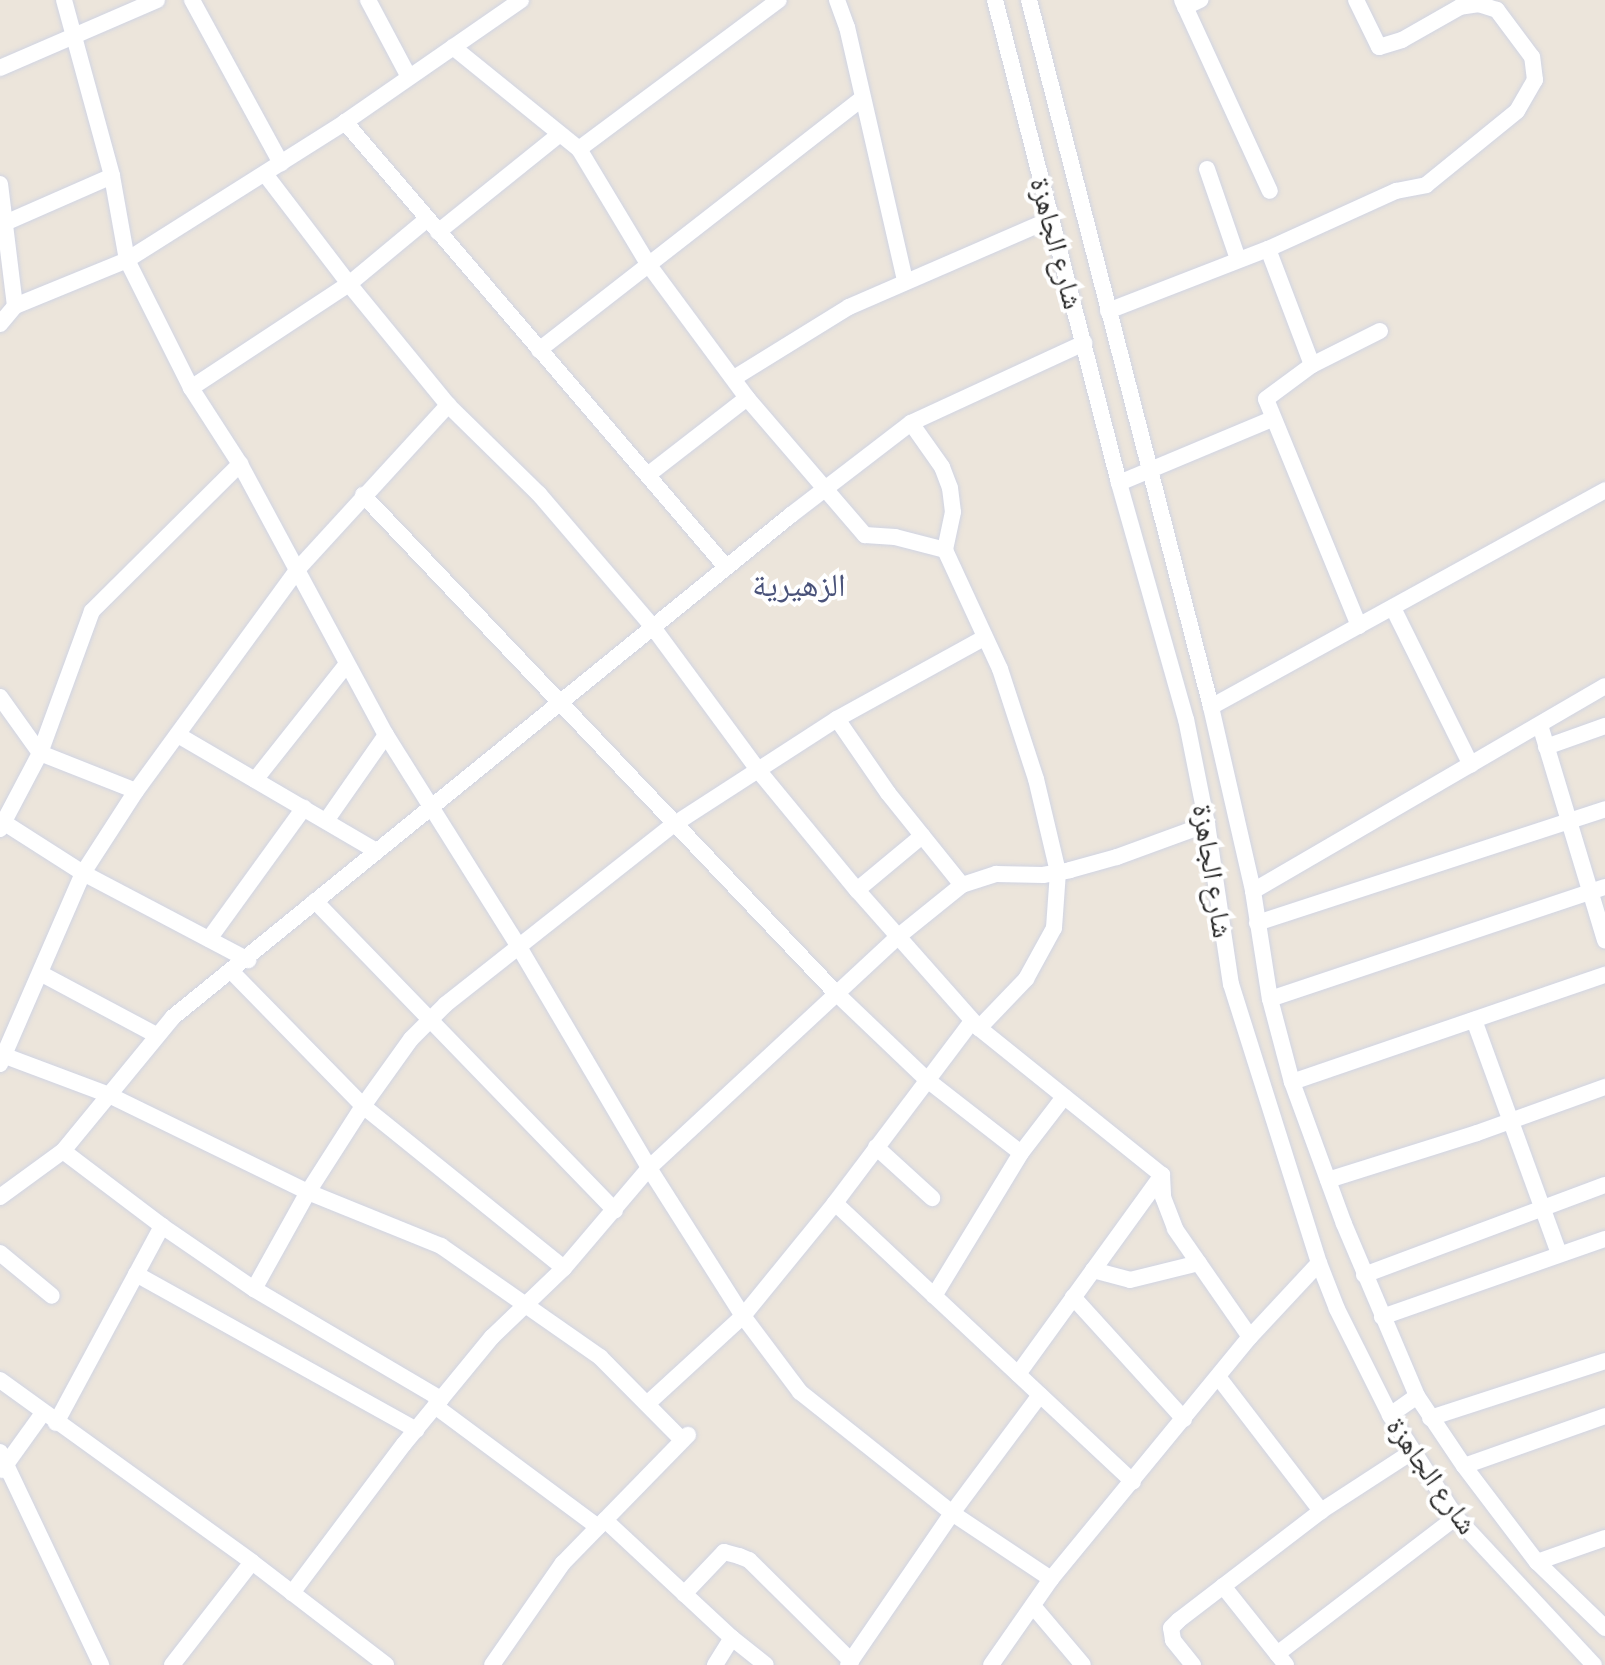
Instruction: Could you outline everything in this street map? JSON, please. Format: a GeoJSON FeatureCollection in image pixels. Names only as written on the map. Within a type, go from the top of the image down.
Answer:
{"type":"FeatureCollection","features":[{"type":"Feature","properties":{"kind":"street"},"geometry":{"type":"LineString","coordinates":[[64,0],[112,176],[127,260],[191,388],[240,464],[386,735],[519,947],[649,1168],[743,1316],[800,1392],[952,1513],[1051,1579]]}},
{"type":"Feature","properties":{"kind":"street"},"geometry":{"type":"LineString","coordinates":[[0,68],[157,0]]}},
{"type":"Feature","properties":{"kind":"street"},"geometry":{"type":"LineString","coordinates":[[192,0],[281,163]]}},
{"type":"Feature","properties":{"kind":"street"},"geometry":{"type":"LineString","coordinates":[[368,0],[409,77]]}},
{"type":"Feature","properties":{"kind":"street"},"geometry":{"type":"LineString","coordinates":[[0,324],[15,306],[127,260],[345,122],[521,0]]}},
{"type":"Feature","properties":{"kind":"street"},"geometry":{"type":"LineString","coordinates":[[748,0],[758,15]]}},
{"type":"Feature","properties":{"kind":"street"},"geometry":{"type":"LineString","coordinates":[[579,149],[779,0]]}},
{"type":"Feature","properties":{"kind":"street"},"geometry":{"type":"LineString","coordinates":[[837,0],[905,281]]}},
{"type":"Feature","properties":{"kind":"street","name":"شارع الجاهزة"},"geometry":{"type":"LineString","coordinates":[[995,0],[1119,483],[1186,719],[1207,824],[1231,984],[1319,1263],[1342,1320],[1390,1415],[1456,1517],[1597,1660]]}},
{"type":"Feature","properties":{"kind":"street","name":"شارع الجاهزة"},"geometry":{"type":"LineString","coordinates":[[1029,0],[1211,707],[1253,891],[1270,999],[1292,1082],[1364,1275],[1417,1396],[1464,1466],[1537,1562],[1605,1628]]}},
{"type":"Feature","properties":{"kind":"street"},"geometry":{"type":"LineString","coordinates":[[1108,311],[1268,249],[1396,191],[1426,185],[1517,111],[1535,80],[1532,57],[1497,10],[1479,4],[1460,7],[1402,40],[1379,47],[1356,0]]}},
{"type":"Feature","properties":{"kind":"street"},"geometry":{"type":"LineString","coordinates":[[1189,2],[1270,191]]}},
{"type":"Feature","properties":{"kind":"street"},"geometry":{"type":"LineString","coordinates":[[453,47],[579,149],[648,264],[747,398],[865,535],[895,537],[945,550]]}},
{"type":"Feature","properties":{"kind":"street"},"geometry":{"type":"LineString","coordinates":[[539,350],[863,98]]}},
{"type":"Feature","properties":{"kind":"street"},"geometry":{"type":"LineString","coordinates":[[345,122],[726,567]]}},
{"type":"Feature","properties":{"kind":"street"},"geometry":{"type":"LineString","coordinates":[[191,388],[349,284],[560,134]]}},
{"type":"Feature","properties":{"kind":"street"},"geometry":{"type":"LineString","coordinates":[[1207,169],[1238,259]]}},
{"type":"Feature","properties":{"kind":"street"},"geometry":{"type":"LineString","coordinates":[[265,174],[349,284],[448,405],[539,494],[652,626],[758,770],[857,890],[900,935],[976,1025],[1162,1175],[1163,1197],[1175,1229],[1250,1337]]}},
{"type":"Feature","properties":{"kind":"street"},"geometry":{"type":"LineString","coordinates":[[5,223],[112,176]]}},
{"type":"Feature","properties":{"kind":"street"},"geometry":{"type":"LineString","coordinates":[[0,184],[15,306]]}},
{"type":"Feature","properties":{"kind":"street"},"geometry":{"type":"LineString","coordinates":[[734,378],[849,307],[1051,219]]}},
{"type":"Feature","properties":{"kind":"street"},"geometry":{"type":"LineString","coordinates":[[1268,249],[1312,365]]}},
{"type":"Feature","properties":{"kind":"street"},"geometry":{"type":"LineString","coordinates":[[1359,626],[1266,399],[1312,365],[1380,331]]}},
{"type":"Feature","properties":{"kind":"street"},"geometry":{"type":"LineString","coordinates":[[0,1197],[63,1151],[156,1035],[375,850],[825,489],[911,423],[1084,343]]}},
{"type":"Feature","properties":{"kind":"street"},"geometry":{"type":"LineString","coordinates":[[649,474],[747,398]]}},
{"type":"Feature","properties":{"kind":"street"},"geometry":{"type":"LineString","coordinates":[[448,405],[297,570],[136,791],[83,873],[1,1058],[109,1095],[308,1192],[441,1246],[600,1357],[685,1437],[563,1563],[492,1665]]}},
{"type":"Feature","properties":{"kind":"street"},"geometry":{"type":"LineString","coordinates":[[1119,483],[1272,419]]}},
{"type":"Feature","properties":{"kind":"street"},"geometry":{"type":"LineString","coordinates":[[647,1404],[743,1316],[835,1203],[926,1079],[976,1025],[1026,979],[1054,928],[1058,872],[1036,779],[1000,669],[945,550],[953,512],[950,488],[942,467],[911,423]]}},
{"type":"Feature","properties":{"kind":"street"},"geometry":{"type":"LineString","coordinates":[[240,464],[92,611],[40,753],[1,824],[83,873],[248,960]]}},
{"type":"Feature","properties":{"kind":"street"},"geometry":{"type":"LineString","coordinates":[[1211,707],[1605,490]]}},
{"type":"Feature","properties":{"kind":"street"},"geometry":{"type":"LineString","coordinates":[[363,495],[673,825],[835,992],[926,1079],[1021,1153]]}},
{"type":"Feature","properties":{"kind":"street"},"geometry":{"type":"LineString","coordinates":[[1393,608],[1471,765]]}},
{"type":"Feature","properties":{"kind":"street"},"geometry":{"type":"LineString","coordinates":[[254,1289],[308,1192],[363,1106],[411,1039],[428,1021],[673,825],[837,719],[984,638]]}},
{"type":"Feature","properties":{"kind":"street"},"geometry":{"type":"LineString","coordinates":[[255,780],[346,665]]}},
{"type":"Feature","properties":{"kind":"street"},"geometry":{"type":"LineString","coordinates":[[1253,891],[1605,686]]}},
{"type":"Feature","properties":{"kind":"street"},"geometry":{"type":"LineString","coordinates":[[0,697],[40,753],[136,791]]}},
{"type":"Feature","properties":{"kind":"street"},"geometry":{"type":"LineString","coordinates":[[837,719],[922,836],[962,885]]}},
{"type":"Feature","properties":{"kind":"street"},"geometry":{"type":"LineString","coordinates":[[1540,725],[1567,822],[1597,890],[1605,940]]}},
{"type":"Feature","properties":{"kind":"street"},"geometry":{"type":"LineString","coordinates":[[1546,747],[1605,726]]}},
{"type":"Feature","properties":{"kind":"street"},"geometry":{"type":"LineString","coordinates":[[178,735],[375,850]]}},
{"type":"Feature","properties":{"kind":"street"},"geometry":{"type":"LineString","coordinates":[[326,821],[386,735]]}},
{"type":"Feature","properties":{"kind":"street"},"geometry":{"type":"LineString","coordinates":[[209,939],[304,808]]}},
{"type":"Feature","properties":{"kind":"street"},"geometry":{"type":"LineString","coordinates":[[1257,923],[1605,809]]}},
{"type":"Feature","properties":{"kind":"street"},"geometry":{"type":"LineString","coordinates":[[292,1593],[438,1402],[524,1303],[564,1268],[649,1168],[835,992],[900,935],[962,885],[996,874],[1058,872],[1117,857],[1207,824]]}},
{"type":"Feature","properties":{"kind":"street"},"geometry":{"type":"LineString","coordinates":[[857,890],[922,836]]}},
{"type":"Feature","properties":{"kind":"street"},"geometry":{"type":"LineString","coordinates":[[1270,999],[1597,890]]}},
{"type":"Feature","properties":{"kind":"street"},"geometry":{"type":"LineString","coordinates":[[315,901],[615,1211]]}},
{"type":"Feature","properties":{"kind":"street"},"geometry":{"type":"LineString","coordinates":[[232,972],[363,1106],[564,1268]]}},
{"type":"Feature","properties":{"kind":"street"},"geometry":{"type":"LineString","coordinates":[[40,973],[156,1035]]}},
{"type":"Feature","properties":{"kind":"street"},"geometry":{"type":"LineString","coordinates":[[1292,1082],[1605,975]]}},
{"type":"Feature","properties":{"kind":"street"},"geometry":{"type":"LineString","coordinates":[[1474,1020],[1559,1254]]}},
{"type":"Feature","properties":{"kind":"street"},"geometry":{"type":"LineString","coordinates":[[1328,1180],[1605,1087]]}},
{"type":"Feature","properties":{"kind":"street"},"geometry":{"type":"LineString","coordinates":[[934,1296],[1021,1153],[1064,1097]]}},
{"type":"Feature","properties":{"kind":"street"},"geometry":{"type":"LineString","coordinates":[[1275,1121],[1303,1111]]}},
{"type":"Feature","properties":{"kind":"street"},"geometry":{"type":"LineString","coordinates":[[876,1147],[932,1198]]}},
{"type":"Feature","properties":{"kind":"street"},"geometry":{"type":"LineString","coordinates":[[63,1151],[162,1226],[254,1289],[438,1402],[602,1523],[766,1665]]}},
{"type":"Feature","properties":{"kind":"street"},"geometry":{"type":"LineString","coordinates":[[1018,1374],[1162,1175]]}},
{"type":"Feature","properties":{"kind":"street"},"geometry":{"type":"LineString","coordinates":[[1364,1275],[1605,1185]]}},
{"type":"Feature","properties":{"kind":"street"},"geometry":{"type":"LineString","coordinates":[[835,1203],[1133,1482]]}},
{"type":"Feature","properties":{"kind":"street"},"geometry":{"type":"LineString","coordinates":[[101,1665],[2,1462],[49,1418],[162,1226]]}},
{"type":"Feature","properties":{"kind":"street"},"geometry":{"type":"LineString","coordinates":[[1382,1317],[1605,1239]]}},
{"type":"Feature","properties":{"kind":"street"},"geometry":{"type":"LineString","coordinates":[[0,1253],[52,1296]]}},
{"type":"Feature","properties":{"kind":"street"},"geometry":{"type":"LineString","coordinates":[[1093,1270],[1130,1280],[1199,1263]]}},
{"type":"Feature","properties":{"kind":"street"},"geometry":{"type":"LineString","coordinates":[[991,1665],[1051,1579],[1250,1337],[1319,1263]]}},
{"type":"Feature","properties":{"kind":"street"},"geometry":{"type":"LineString","coordinates":[[136,1274],[416,1430]]}},
{"type":"Feature","properties":{"kind":"street"},"geometry":{"type":"LineString","coordinates":[[1073,1297],[1184,1419]]}},
{"type":"Feature","properties":{"kind":"street"},"geometry":{"type":"LineString","coordinates":[[1430,1418],[1605,1361]]}},
{"type":"Feature","properties":{"kind":"street"},"geometry":{"type":"LineString","coordinates":[[1219,1378],[1321,1511]]}},
{"type":"Feature","properties":{"kind":"street"},"geometry":{"type":"LineString","coordinates":[[0,1380],[252,1562],[386,1665]]}},
{"type":"Feature","properties":{"kind":"street"},"geometry":{"type":"LineString","coordinates":[[684,1594],[724,1552],[749,1560],[850,1663],[952,1513],[1040,1395]]}},
{"type":"Feature","properties":{"kind":"street"},"geometry":{"type":"LineString","coordinates":[[1390,1415],[1417,1396]]}},
{"type":"Feature","properties":{"kind":"street"},"geometry":{"type":"LineString","coordinates":[[1464,1466],[1605,1416]]}},
{"type":"Feature","properties":{"kind":"street"},"geometry":{"type":"LineString","coordinates":[[1193,1665],[1173,1640],[1171,1628],[1321,1511],[1412,1452]]}},
{"type":"Feature","properties":{"kind":"street"},"geometry":{"type":"LineString","coordinates":[[1223,1586],[1282,1659],[1456,1517]]}},
{"type":"Feature","properties":{"kind":"street"},"geometry":{"type":"LineString","coordinates":[[1537,1562],[1605,1538]]}},
{"type":"Feature","properties":{"kind":"street"},"geometry":{"type":"LineString","coordinates":[[172,1665],[252,1562]]}},
{"type":"Feature","properties":{"kind":"street"},"geometry":{"type":"LineString","coordinates":[[1033,1606],[1083,1665]]}},
{"type":"Feature","properties":{"kind":"street"},"geometry":{"type":"LineString","coordinates":[[715,1665],[732,1638]]}},
{"type":"Feature","properties":{"kind":"district","name":"الزهيرية"},"geometry":{"type":"Point","coordinates":[799,583]}}]}
